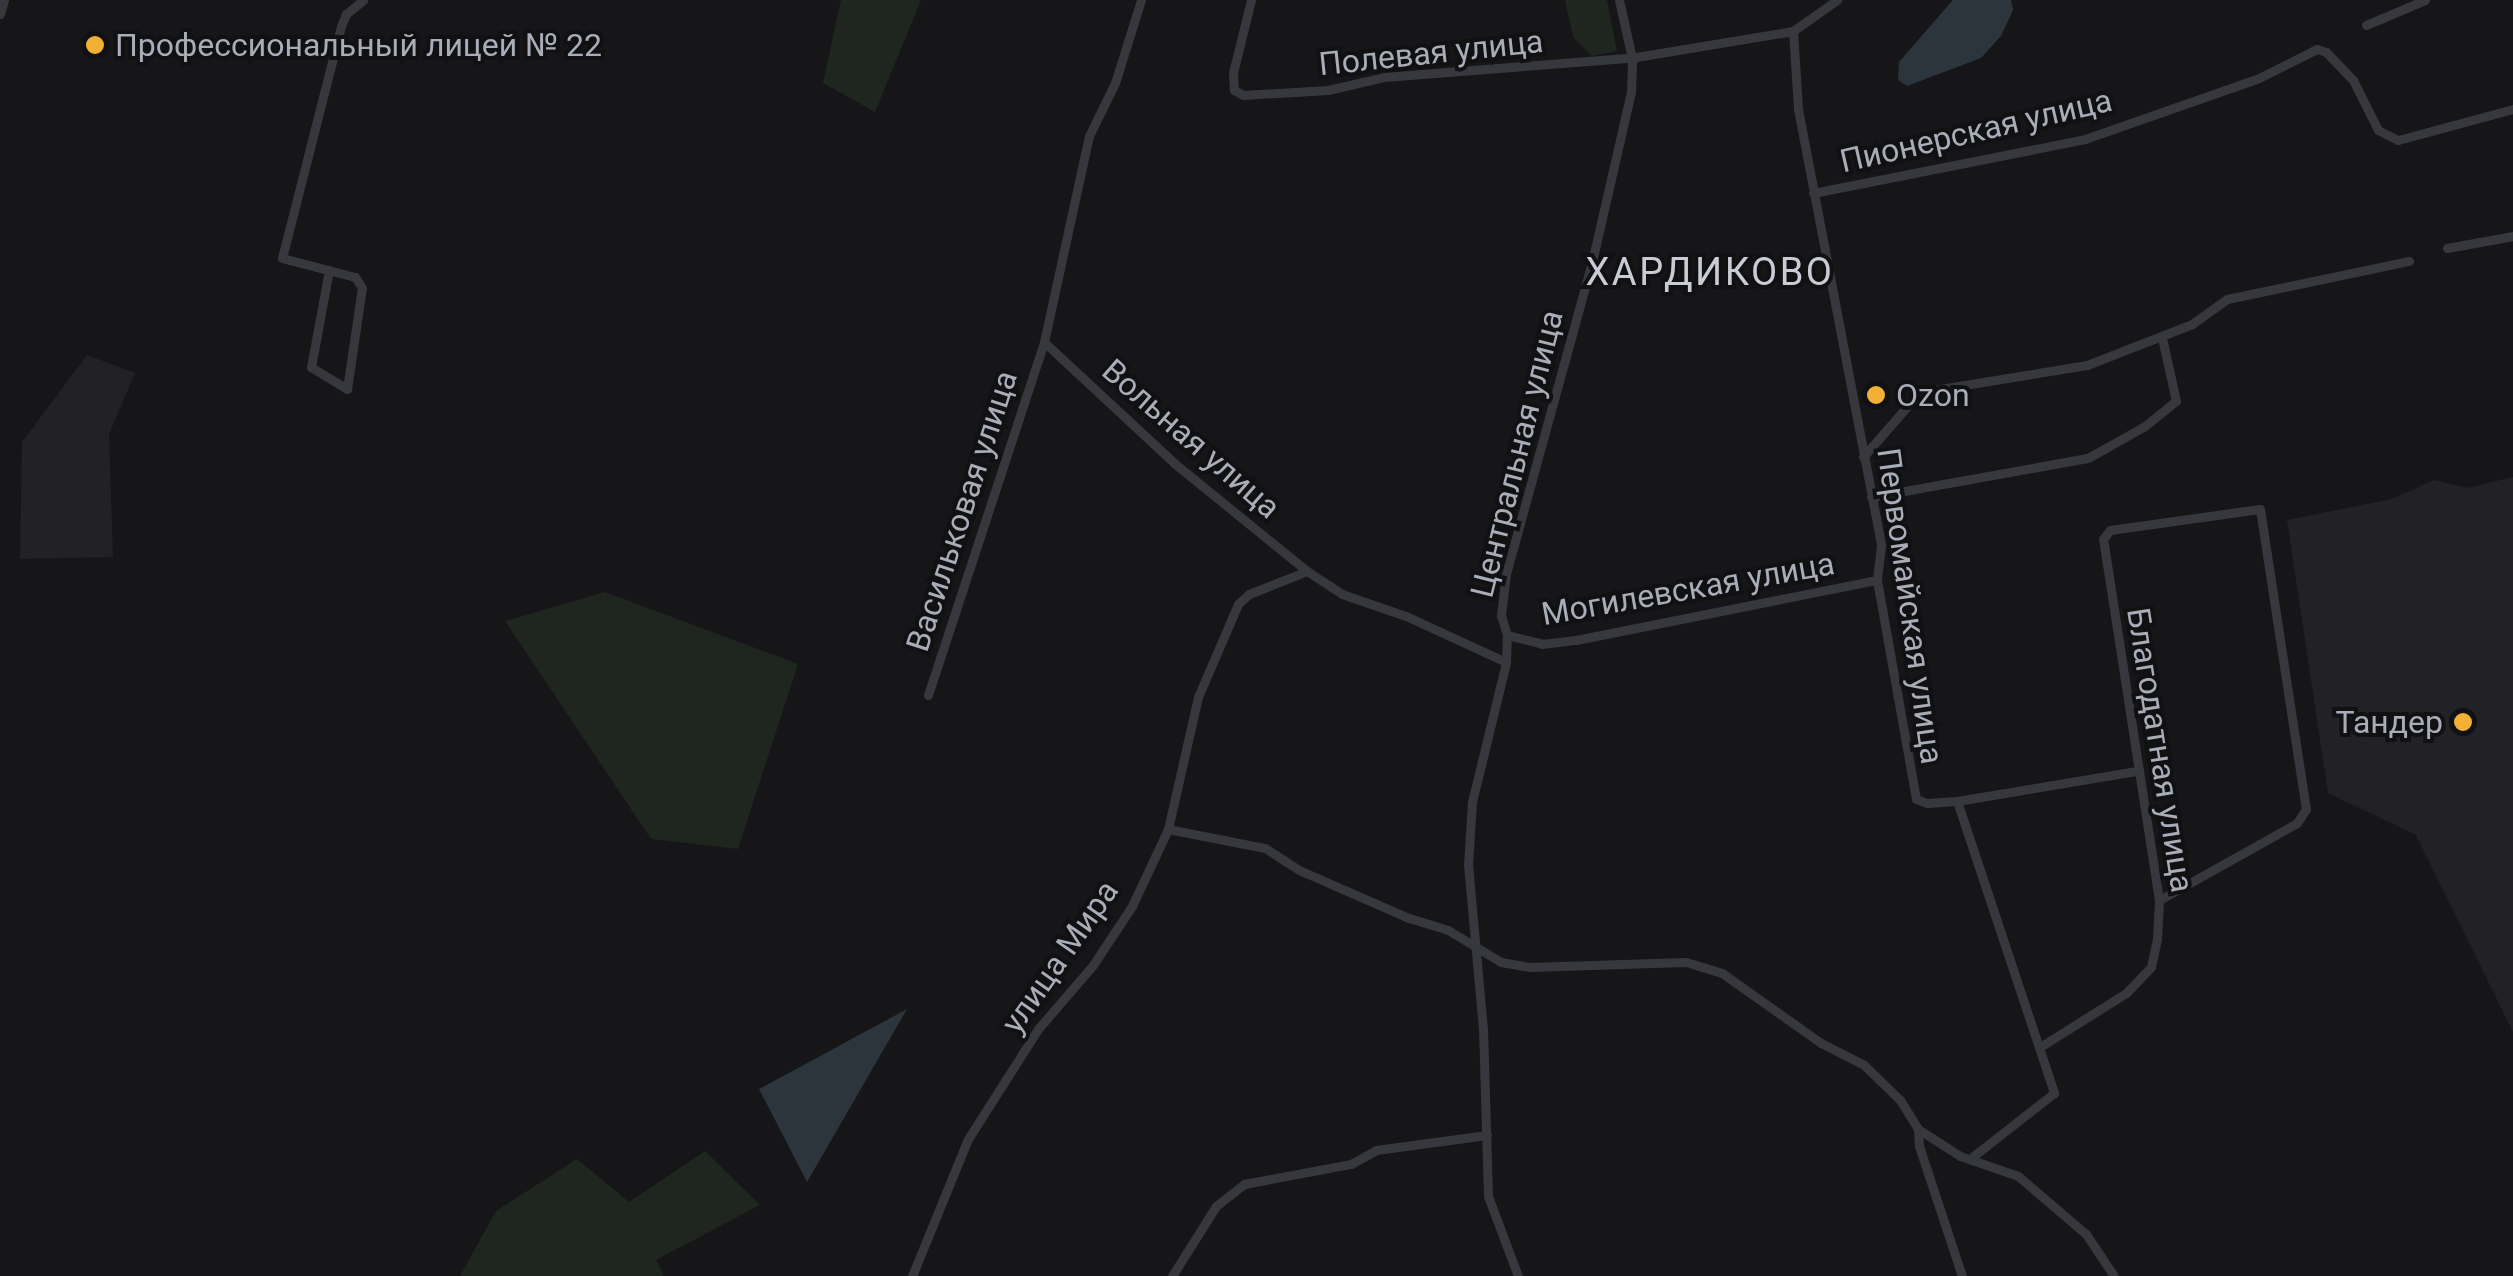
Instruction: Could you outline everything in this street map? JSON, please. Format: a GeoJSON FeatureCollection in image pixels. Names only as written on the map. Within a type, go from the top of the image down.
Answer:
{"type":"FeatureCollection","features":[{"type":"Feature","properties":{"kind":"street"},"geometry":{"type":"LineString","coordinates":[[0,14],[4,0]]}},
{"type":"Feature","properties":{"kind":"street"},"geometry":{"type":"LineString","coordinates":[[330,270],[316,326],[312,367],[347,389],[362,288],[355,277],[330,270],[282,258],[341,26],[346,14],[363,0]]}},
{"type":"Feature","properties":{"kind":"street","name":"Васильковая улица"},"geometry":{"type":"LineString","coordinates":[[928,695],[1044,342],[1088,136],[1116,84],[1141,0]]}},
{"type":"Feature","properties":{"kind":"street","name":"Полевая улица"},"geometry":{"type":"LineString","coordinates":[[1251,0],[1233,74],[1236,92],[1328,90],[1384,77],[1632,58],[1793,31]]}},
{"type":"Feature","properties":{"kind":"street","name":"Центральная улица"},"geometry":{"type":"LineString","coordinates":[[1518,1276],[1488,1196],[1483,1029],[1468,865],[1472,802],[1506,662],[1507,635],[1501,615],[1506,574],[1592,262],[1631,92],[1632,58],[1619,0]]}},
{"type":"Feature","properties":{"kind":"street"},"geometry":{"type":"LineString","coordinates":[[1793,31],[1837,0]]}},
{"type":"Feature","properties":{"kind":"street"},"geometry":{"type":"LineString","coordinates":[[2366,26],[2425,0]]}},
{"type":"Feature","properties":{"kind":"street","name":"Первомайская улица"},"geometry":{"type":"LineString","coordinates":[[1793,31],[1798,109],[1881,546],[1878,580],[1912,790],[1916,799],[1927,803],[1957,801],[2054,1093],[1971,1158]]}},
{"type":"Feature","properties":{"kind":"street","name":"Пионерская улица"},"geometry":{"type":"LineString","coordinates":[[1813,192],[2085,139],[2260,78],[2317,49],[2326,52],[2353,80],[2378,130],[2398,140],[2513,109]]}},
{"type":"Feature","properties":{"kind":"street"},"geometry":{"type":"LineString","coordinates":[[2447,248],[2513,236]]}},
{"type":"Feature","properties":{"kind":"street"},"geometry":{"type":"LineString","coordinates":[[1863,457],[1910,402],[1928,391],[2051,373],[2108,358],[2192,324],[2227,299],[2409,261]]}},
{"type":"Feature","properties":{"kind":"street"},"geometry":{"type":"LineString","coordinates":[[1872,497],[2070,464],[2145,426],[2176,401],[2162,338]]}},
{"type":"Feature","properties":{"kind":"street","name":"Вольная улица"},"geometry":{"type":"LineString","coordinates":[[1044,342],[1174,463],[1308,571],[1342,594],[1406,616],[1506,662]]}},
{"type":"Feature","properties":{"kind":"street","name":"Благодатная улица"},"geometry":{"type":"LineString","coordinates":[[2040,1046],[2126,993],[2151,967],[2159,900],[2103,539],[2110,530],[2253,508],[2262,514],[2306,809],[2297,823],[2159,900]]}},
{"type":"Feature","properties":{"kind":"street","name":"улица Мира"},"geometry":{"type":"LineString","coordinates":[[912,1276],[968,1139],[1038,1029],[1092,965],[1132,906],[1168,830],[1198,697],[1241,599],[1308,571]]}},
{"type":"Feature","properties":{"kind":"street","name":"Могилевская улица"},"geometry":{"type":"LineString","coordinates":[[1507,635],[1542,644],[1576,640],[1878,580]]}},
{"type":"Feature","properties":{"kind":"street"},"geometry":{"type":"LineString","coordinates":[[1957,801],[2136,771]]}},
{"type":"Feature","properties":{"kind":"street"},"geometry":{"type":"LineString","coordinates":[[1168,830],[1265,848],[1299,870],[1409,918],[1448,930],[1501,962],[1529,967],[1686,962],[1722,973],[1821,1043],[1872,1072],[1900,1100],[1918,1129],[1919,1146],[1962,1276]]}},
{"type":"Feature","properties":{"kind":"street"},"geometry":{"type":"LineString","coordinates":[[1918,1129],[1971,1158],[2018,1176],[2086,1234],[2114,1276]]}},
{"type":"Feature","properties":{"kind":"street"},"geometry":{"type":"LineString","coordinates":[[1172,1276],[1216,1206],[1244,1184],[1350,1164],[1376,1150],[1487,1135]]}},
{"type":"Feature","properties":{"kind":"shaded area"},"geometry":{"type":"Polygon","coordinates":[[[841,0],[921,0],[875,112],[823,83],[841,0]]]}},
{"type":"Feature","properties":{"kind":"shaded area"},"geometry":{"type":"Polygon","coordinates":[[[1565,0],[1607,0],[1617,51],[1592,56],[1573,37],[1565,0]]]}},
{"type":"Feature","properties":{"kind":"shaded area"},"geometry":{"type":"Polygon","coordinates":[[[1953,0],[2011,0],[2013,10],[2001,36],[1981,58],[1907,86],[1898,80],[1899,62],[1953,0]]]}},
{"type":"Feature","properties":{"kind":"shaded area"},"geometry":{"type":"Polygon","coordinates":[[[87,355],[135,373],[109,434],[113,557],[20,559],[22,442],[87,355]]]}},
{"type":"Feature","properties":{"kind":"shaded area"},"geometry":{"type":"Polygon","coordinates":[[[2513,477],[2513,1032],[2416,835],[2328,793],[2287,520],[2392,499],[2434,480],[2467,488],[2513,477]]]}},
{"type":"Feature","properties":{"kind":"shaded area"},"geometry":{"type":"Polygon","coordinates":[[[605,592],[798,664],[738,849],[651,839],[505,621],[605,592]]]}},
{"type":"Feature","properties":{"kind":"shaded area"},"geometry":{"type":"Polygon","coordinates":[[[907,1009],[807,1182],[759,1089],[907,1009]]]}},
{"type":"Feature","properties":{"kind":"shaded area"},"geometry":{"type":"Polygon","coordinates":[[[705,1151],[760,1205],[656,1260],[664,1276],[460,1276],[496,1211],[577,1159],[629,1202],[705,1151]]]}},
{"type":"Feature","properties":{"kind":"place","name":"Профессиональный лицей № 22"},"geometry":{"type":"Point","coordinates":[95,45]}},
{"type":"Feature","properties":{"kind":"place","name":"Ozon"},"geometry":{"type":"Point","coordinates":[1876,395]}},
{"type":"Feature","properties":{"kind":"place","name":"Тандер"},"geometry":{"type":"Point","coordinates":[2463,722]}},
{"type":"Feature","properties":{"kind":"district","name":"ХАРДИКОВО"},"geometry":{"type":"Point","coordinates":[1710,273]}}]}
